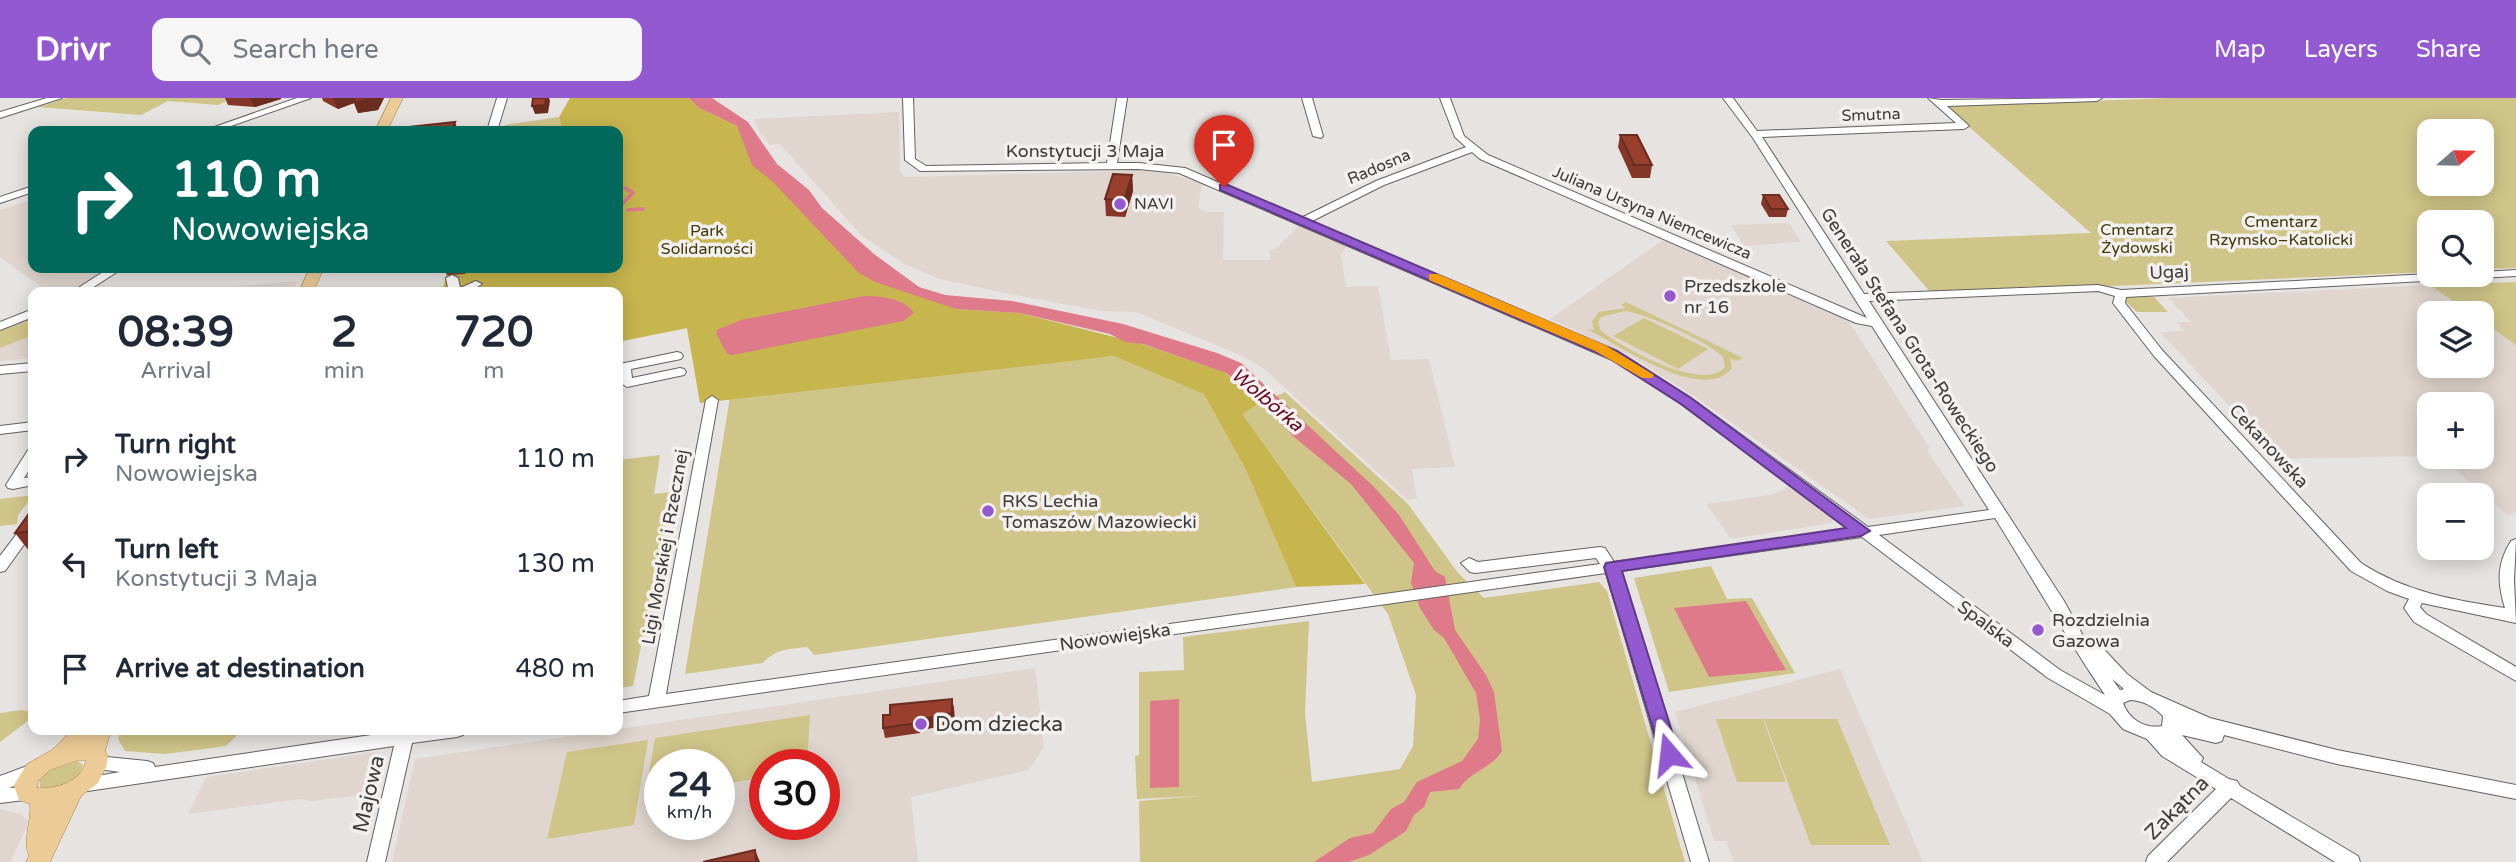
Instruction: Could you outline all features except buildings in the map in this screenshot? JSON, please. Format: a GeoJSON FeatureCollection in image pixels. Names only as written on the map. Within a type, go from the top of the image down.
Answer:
{"type":"FeatureCollection","features":[{"type":"Feature","properties":{"kind":"main road"},"geometry":{"type":"LineString","coordinates":[[383,126],[397,98]]}},
{"type":"Feature","properties":{"kind":"main road"},"geometry":{"type":"LineString","coordinates":[[36,862],[43,817],[33,796],[24,786],[36,769],[60,755],[81,735]]}},
{"type":"Feature","properties":{"kind":"main road"},"geometry":{"type":"LineString","coordinates":[[36,862],[76,788],[90,776],[99,735]]}},
{"type":"Feature","properties":{"kind":"main road"},"geometry":{"type":"LineString","coordinates":[[60,755],[79,751],[95,758]]}},
{"type":"Feature","properties":{"kind":"main road"},"geometry":{"type":"LineString","coordinates":[[33,796],[76,788]]}},
{"type":"Feature","properties":{"kind":"street"},"geometry":{"type":"LineString","coordinates":[[223,126],[306,98]]}},
{"type":"Feature","properties":{"kind":"street"},"geometry":{"type":"LineString","coordinates":[[494,126],[502,98]]}},
{"type":"Feature","properties":{"kind":"street","name":"Konstytucji 3 Maja"},"geometry":{"type":"LineString","coordinates":[[908,98],[910,160],[924,169],[1152,166],[1181,170],[1623,360],[1686,401],[1861,531]]}},
{"type":"Feature","properties":{"kind":"street"},"geometry":{"type":"LineString","coordinates":[[1112,166],[1122,98]]}},
{"type":"Feature","properties":{"kind":"street"},"geometry":{"type":"LineString","coordinates":[[1307,98],[1318,136]]}},
{"type":"Feature","properties":{"kind":"street"},"geometry":{"type":"LineString","coordinates":[[1446,98],[1460,137],[1471,149]]}},
{"type":"Feature","properties":{"kind":"street","name":"Generała Stefana Grota-Roweckiego"},"geometry":{"type":"LineString","coordinates":[[1728,98],[1755,134],[1999,513],[2117,704]]}},
{"type":"Feature","properties":{"kind":"street","name":"Smutna"},"geometry":{"type":"LineString","coordinates":[[1936,101],[2096,98]]}},
{"type":"Feature","properties":{"kind":"street"},"geometry":{"type":"LineString","coordinates":[[0,115],[52,99]]}},
{"type":"Feature","properties":{"kind":"street","name":"Smutna"},"geometry":{"type":"LineString","coordinates":[[1755,134],[1964,126],[1936,101]]}},
{"type":"Feature","properties":{"kind":"street"},"geometry":{"type":"LineString","coordinates":[[198,123],[204,126]]}},
{"type":"Feature","properties":{"kind":"street","name":"Radosna"},"geometry":{"type":"LineString","coordinates":[[1303,221],[1380,183],[1471,149]]}},
{"type":"Feature","properties":{"kind":"street","name":"Juliana Ursyna Niemcewicza"},"geometry":{"type":"LineString","coordinates":[[1471,149],[1860,320],[1876,323]]}},
{"type":"Feature","properties":{"kind":"street"},"geometry":{"type":"LineString","coordinates":[[1,199],[28,191]]}},
{"type":"Feature","properties":{"kind":"street"},"geometry":{"type":"LineString","coordinates":[[86,287],[109,273]]}},
{"type":"Feature","properties":{"kind":"street","name":"Ugaj"},"geometry":{"type":"LineString","coordinates":[[2494,274],[2516,273]]}},
{"type":"Feature","properties":{"kind":"street"},"geometry":{"type":"LineString","coordinates":[[452,278],[456,287]]}},
{"type":"Feature","properties":{"kind":"street","name":"Ugaj"},"geometry":{"type":"LineString","coordinates":[[1860,298],[2098,288],[2121,294],[2417,278]]}},
{"type":"Feature","properties":{"kind":"street"},"geometry":{"type":"LineString","coordinates":[[469,287],[475,284]]}},
{"type":"Feature","properties":{"kind":"street","name":"Cekanowska"},"geometry":{"type":"LineString","coordinates":[[2121,294],[2119,303],[2158,353],[2342,553],[2373,579],[2417,598],[2515,616]]}},
{"type":"Feature","properties":{"kind":"street"},"geometry":{"type":"LineString","coordinates":[[0,326],[28,315]]}},
{"type":"Feature","properties":{"kind":"street"},"geometry":{"type":"LineString","coordinates":[[677,356],[625,367],[627,383],[680,372]]}},
{"type":"Feature","properties":{"kind":"street"},"geometry":{"type":"LineString","coordinates":[[0,370],[28,367]]}},
{"type":"Feature","properties":{"kind":"street","name":"Ligi Morskiej i Rzecznej"},"geometry":{"type":"LineString","coordinates":[[656,702],[712,400]]}},
{"type":"Feature","properties":{"kind":"street"},"geometry":{"type":"LineString","coordinates":[[0,430],[28,427]]}},
{"type":"Feature","properties":{"kind":"street"},"geometry":{"type":"LineString","coordinates":[[28,461],[13,485],[28,482]]}},
{"type":"Feature","properties":{"kind":"street","name":"Nowowiejska"},"geometry":{"type":"LineString","coordinates":[[623,706],[1999,513]]}},
{"type":"Feature","properties":{"kind":"street"},"geometry":{"type":"LineString","coordinates":[[0,567],[28,529]]}},
{"type":"Feature","properties":{"kind":"street","name":"Spalska"},"geometry":{"type":"LineString","coordinates":[[1861,531],[2054,674],[2117,704]]}},
{"type":"Feature","properties":{"kind":"street"},"geometry":{"type":"LineString","coordinates":[[2515,616],[2509,600],[2506,567],[2516,544]]}},
{"type":"Feature","properties":{"kind":"street"},"geometry":{"type":"LineString","coordinates":[[1469,563],[1475,568],[1600,552],[1612,567],[1700,862]]}},
{"type":"Feature","properties":{"kind":"street"},"geometry":{"type":"LineString","coordinates":[[2417,598],[2412,608],[2420,618],[2516,675]]}},
{"type":"Feature","properties":{"kind":"street","name":"Generała Stefana Grota-Roweckiego"},"geometry":{"type":"LineString","coordinates":[[2058,605],[2107,665],[2134,689],[2157,702]]}},
{"type":"Feature","properties":{"kind":"street"},"geometry":{"type":"LineString","coordinates":[[2330,756],[2200,722],[2136,694],[2117,704],[2133,727],[2152,733],[2168,751],[2231,786],[2351,862]]}},
{"type":"Feature","properties":{"kind":"street"},"geometry":{"type":"LineString","coordinates":[[2157,702],[2171,715],[2176,743],[2231,786]]}},
{"type":"Feature","properties":{"kind":"street"},"geometry":{"type":"LineString","coordinates":[[2152,733],[2172,727],[2260,747],[2330,756],[2516,792]]}},
{"type":"Feature","properties":{"kind":"street"},"geometry":{"type":"LineString","coordinates":[[76,788],[173,770],[420,735]]}},
{"type":"Feature","properties":{"kind":"street","name":"Majowa"},"geometry":{"type":"LineString","coordinates":[[376,862],[405,737]]}},
{"type":"Feature","properties":{"kind":"street"},"geometry":{"type":"LineString","coordinates":[[95,758],[173,770]]}},
{"type":"Feature","properties":{"kind":"street"},"geometry":{"type":"LineString","coordinates":[[0,784],[36,769]]}},
{"type":"Feature","properties":{"kind":"street","name":"Zakątna"},"geometry":{"type":"LineString","coordinates":[[2155,862],[2231,786]]}},
{"type":"Feature","properties":{"kind":"street"},"geometry":{"type":"LineString","coordinates":[[0,796],[33,796]]}},
{"type":"Feature","properties":{"kind":"shaded area"},"geometry":{"type":"Polygon","coordinates":[[[899,112],[900,171],[905,177],[1155,170],[1202,183],[1198,208],[1206,212],[1224,212],[1223,260],[1270,260],[1270,249],[1276,249],[1299,225],[1346,246],[1341,255],[1346,287],[1378,286],[1391,360],[1429,359],[1455,467],[1412,469],[1417,499],[1408,500],[1263,368],[1242,356],[1136,312],[1101,311],[1000,292],[940,279],[904,264],[860,234],[780,144],[770,145],[754,119],[899,112]]]}},
{"type":"Feature","properties":{"kind":"shaded area"},"geometry":{"type":"Polygon","coordinates":[[[28,202],[28,273],[102,273],[79,287],[41,287],[0,257],[0,210],[28,202]]]}},
{"type":"Feature","properties":{"kind":"shaded area"},"geometry":{"type":"Polygon","coordinates":[[[1789,223],[1801,242],[1744,246],[1731,225],[1789,223]]]}},
{"type":"Feature","properties":{"kind":"shaded area"},"geometry":{"type":"Polygon","coordinates":[[[1663,240],[1848,320],[1929,447],[1928,452],[1965,506],[1869,519],[1701,401],[1634,358],[1550,319],[1663,240]]]}},
{"type":"Feature","properties":{"kind":"shaded area"},"geometry":{"type":"Polygon","coordinates":[[[298,281],[295,287],[228,287],[298,281]]]}},
{"type":"Feature","properties":{"kind":"shaded area"},"geometry":{"type":"Polygon","coordinates":[[[2433,287],[2453,301],[2417,301],[2417,378],[2494,378],[2494,329],[2516,345],[2516,512],[2508,516],[2494,504],[2494,483],[2471,483],[2455,469],[2494,469],[2494,392],[2417,392],[2417,456],[2279,459],[2275,449],[2267,446],[2160,332],[2183,331],[2177,322],[2191,322],[2168,298],[2433,287]]]}},
{"type":"Feature","properties":{"kind":"shaded area"},"geometry":{"type":"Polygon","coordinates":[[[28,319],[28,358],[0,361],[0,330],[28,319]]]}},
{"type":"Feature","properties":{"kind":"shaded area"},"geometry":{"type":"Polygon","coordinates":[[[1790,486],[1833,517],[1832,523],[1731,539],[1706,504],[1770,495],[1790,486]]]}},
{"type":"Feature","properties":{"kind":"shaded area"},"geometry":{"type":"Polygon","coordinates":[[[1035,668],[1044,747],[1029,770],[911,797],[918,862],[392,862],[415,759],[579,735],[623,735],[623,728],[1035,668]]]}},
{"type":"Feature","properties":{"kind":"shaded area"},"geometry":{"type":"Polygon","coordinates":[[[1840,669],[1923,862],[1734,862],[1726,841],[1714,841],[1675,712],[1840,669]]]}},
{"type":"Feature","properties":{"kind":"shaded area"},"geometry":{"type":"Polygon","coordinates":[[[376,752],[386,756],[376,794],[310,801],[300,799],[188,814],[206,777],[376,752]]]}},
{"type":"Feature","properties":{"kind":"shaded area"},"geometry":{"type":"Polygon","coordinates":[[[0,809],[21,814],[29,822],[10,862],[0,862],[0,809]]]}},
{"type":"Feature","properties":{"kind":"green space"},"geometry":{"type":"Polygon","coordinates":[[[67,98],[233,98],[218,105],[168,101],[141,115],[38,107],[67,98]]]}},
{"type":"Feature","properties":{"kind":"green space","name":"Park Solidarności"},"geometry":{"type":"Polygon","coordinates":[[[570,98],[689,98],[699,108],[737,126],[848,261],[956,309],[1020,313],[1142,344],[1224,372],[1262,402],[1242,414],[1365,584],[1296,587],[1246,470],[1204,394],[1114,356],[700,403],[687,328],[623,341],[623,287],[443,287],[447,273],[623,273],[623,126],[562,126],[559,117],[570,98]]]}},
{"type":"Feature","properties":{"kind":"green space"},"geometry":{"type":"Polygon","coordinates":[[[2173,98],[2516,98],[2516,268],[2494,269],[2494,210],[2417,210],[2417,273],[1932,294],[1886,241],[2091,233],[1945,106],[2173,98]]]}},
{"type":"Feature","properties":{"kind":"green space"},"geometry":{"type":"Polygon","coordinates":[[[559,117],[562,126],[505,126],[559,117]]]}},
{"type":"Feature","properties":{"kind":"green space"},"geometry":{"type":"Polygon","coordinates":[[[2516,282],[2516,345],[2494,329],[2494,301],[2453,301],[2433,287],[2494,287],[2494,283],[2516,282]]]}},
{"type":"Feature","properties":{"kind":"green space"},"geometry":{"type":"Polygon","coordinates":[[[2129,295],[2154,297],[2168,312],[2137,312],[2124,300],[2129,295]]]}},
{"type":"Feature","properties":{"kind":"green space"},"geometry":{"type":"Polygon","coordinates":[[[1626,302],[1743,358],[1737,361],[1730,358],[1732,368],[1719,378],[1702,380],[1660,368],[1587,329],[1594,330],[1592,321],[1599,312],[1626,308],[1621,305],[1626,302]],[[1625,311],[1601,317],[1598,322],[1601,331],[1644,357],[1682,372],[1714,374],[1725,367],[1723,357],[1704,343],[1625,311]]]}},
{"type":"Feature","properties":{"kind":"green space"},"geometry":{"type":"Polygon","coordinates":[[[1644,318],[1708,349],[1678,369],[1613,336],[1644,318]]]}},
{"type":"Feature","properties":{"kind":"green space"},"geometry":{"type":"Polygon","coordinates":[[[28,321],[28,337],[0,348],[0,331],[28,321]]]}},
{"type":"Feature","properties":{"kind":"green space","name":"RKS Lechia Tomaszów Mazowiecki"},"geometry":{"type":"Polygon","coordinates":[[[1114,356],[1204,393],[1246,470],[1296,587],[814,655],[807,647],[794,648],[777,652],[763,663],[685,674],[730,397],[1114,356]]]}},
{"type":"Feature","properties":{"kind":"green space"},"geometry":{"type":"Polygon","coordinates":[[[1285,392],[1408,504],[1458,573],[1484,598],[1599,582],[1607,591],[1685,862],[1140,862],[1139,801],[1200,796],[1137,799],[1135,756],[1139,755],[1139,672],[1184,670],[1183,637],[1309,621],[1305,713],[1312,782],[1400,769],[1413,746],[1416,695],[1388,614],[1241,413],[1285,392]]]}},
{"type":"Feature","properties":{"kind":"green space"},"geometry":{"type":"Polygon","coordinates":[[[660,455],[654,494],[672,492],[633,686],[623,687],[623,459],[660,455]]]}},
{"type":"Feature","properties":{"kind":"green space"},"geometry":{"type":"Polygon","coordinates":[[[28,496],[28,502],[18,515],[17,524],[0,526],[0,499],[28,496]]]}},
{"type":"Feature","properties":{"kind":"green space"},"geometry":{"type":"Polygon","coordinates":[[[1711,566],[1727,599],[1752,598],[1795,673],[1669,692],[1634,578],[1711,566]]]}},
{"type":"Feature","properties":{"kind":"green space"},"geometry":{"type":"Polygon","coordinates":[[[28,711],[28,721],[0,742],[0,713],[28,711]]]}},
{"type":"Feature","properties":{"kind":"green space"},"geometry":{"type":"Polygon","coordinates":[[[810,715],[808,749],[749,749],[749,780],[735,782],[735,749],[653,749],[655,738],[810,715]]]}},
{"type":"Feature","properties":{"kind":"green space"},"geometry":{"type":"Polygon","coordinates":[[[1716,719],[1763,719],[1786,782],[1737,782],[1716,719]]]}},
{"type":"Feature","properties":{"kind":"green space"},"geometry":{"type":"Polygon","coordinates":[[[1764,719],[1837,719],[1890,845],[1811,845],[1764,719]]]}},
{"type":"Feature","properties":{"kind":"green space"},"geometry":{"type":"Polygon","coordinates":[[[119,735],[238,735],[226,746],[165,754],[125,751],[118,739],[119,735]]]}},
{"type":"Feature","properties":{"kind":"green space"},"geometry":{"type":"Polygon","coordinates":[[[648,740],[647,749],[644,749],[634,825],[547,839],[567,752],[648,740]]]}},
{"type":"Feature","properties":{"kind":"green space"},"geometry":{"type":"Polygon","coordinates":[[[76,760],[83,765],[72,781],[60,787],[40,787],[39,779],[48,769],[76,760]]]}},
{"type":"Feature","properties":{"kind":"water","name":"Wolbórka"},"geometry":{"type":"Polygon","coordinates":[[[689,98],[712,98],[748,122],[777,164],[809,190],[822,208],[874,254],[919,287],[945,295],[1012,301],[1123,324],[1241,363],[1375,488],[1399,515],[1435,571],[1445,577],[1455,630],[1486,675],[1494,692],[1502,751],[1498,757],[1469,778],[1459,789],[1430,792],[1424,807],[1414,815],[1406,831],[1369,855],[1349,862],[1314,862],[1350,838],[1373,833],[1391,809],[1404,802],[1417,782],[1462,761],[1478,739],[1480,720],[1476,693],[1444,638],[1434,630],[1420,608],[1411,583],[1414,563],[1351,484],[1293,436],[1258,399],[1226,373],[1143,344],[1125,342],[1110,334],[1020,313],[956,309],[875,282],[858,272],[773,182],[752,165],[737,126],[699,108],[689,98]]]}},
{"type":"Feature","properties":{"kind":"water"},"geometry":{"type":"Polygon","coordinates":[[[864,296],[898,301],[914,313],[903,321],[732,355],[727,354],[716,333],[717,330],[741,320],[864,296]]]}},
{"type":"Feature","properties":{"kind":"water"},"geometry":{"type":"Polygon","coordinates":[[[1746,601],[1786,670],[1709,677],[1674,608],[1746,601]]]}},
{"type":"Feature","properties":{"kind":"water"},"geometry":{"type":"Polygon","coordinates":[[[1179,699],[1179,787],[1150,788],[1150,701],[1179,699]]]}},
{"type":"Feature","properties":{"kind":"waterway"},"geometry":{"type":"LineString","coordinates":[[623,203],[633,193],[625,188]]}},
{"type":"Feature","properties":{"kind":"waterway"},"geometry":{"type":"LineString","coordinates":[[628,210],[643,209]]}},
{"type":"Feature","properties":{"kind":"slow traffic"},"geometry":{"type":"LineString","coordinates":[[1434,277],[1600,348],[1647,375]]}},
{"type":"Feature","properties":{"kind":"place","name":"NAVI"},"geometry":{"type":"Point","coordinates":[1120,204]}},
{"type":"Feature","properties":{"kind":"place","name":"Przedszkole nr 16"},"geometry":{"type":"Point","coordinates":[1670,296]}},
{"type":"Feature","properties":{"kind":"place","name":"RKS Lechia Tomaszów Mazowiecki"},"geometry":{"type":"Point","coordinates":[988,511]}},
{"type":"Feature","properties":{"kind":"place","name":"Rozdzielnia Gazowa"},"geometry":{"type":"Point","coordinates":[2038,630]}},
{"type":"Feature","properties":{"kind":"place","name":"Dom dziecka"},"geometry":{"type":"Point","coordinates":[921,724]}},
{"type":"Feature","properties":{"kind":"route"},"geometry":{"type":"LineString","coordinates":[[1224,187],[1612,354],[1686,401],[1839,512],[1861,531],[1612,567],[1669,754]]}},
{"type":"Feature","properties":{"kind":"park label","name":"Cmentarz Rzymsko–Katolicki"},"geometry":{"type":"Point","coordinates":[2281,231]}},
{"type":"Feature","properties":{"kind":"park label","name":"Cmentarz Żydowski"},"geometry":{"type":"Point","coordinates":[2137,239]}}]}
